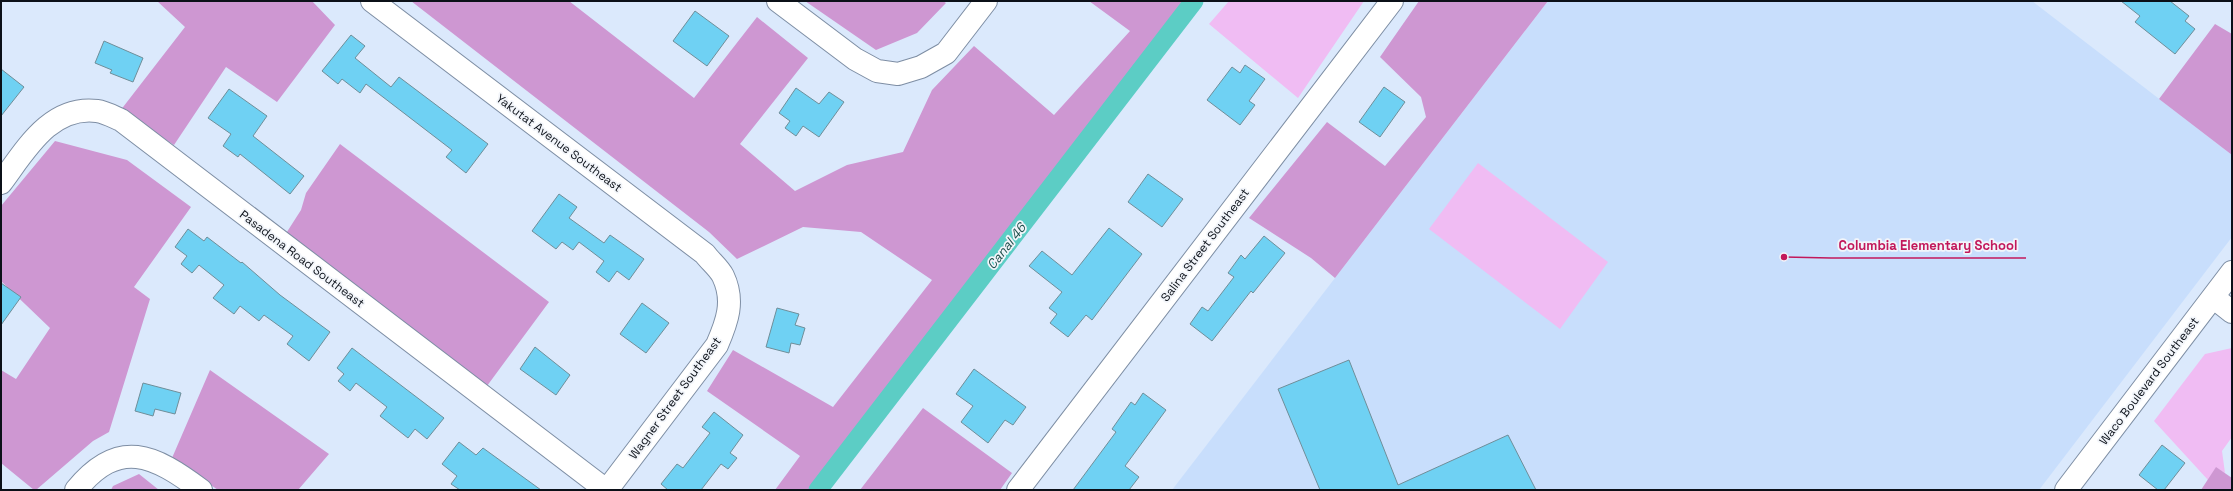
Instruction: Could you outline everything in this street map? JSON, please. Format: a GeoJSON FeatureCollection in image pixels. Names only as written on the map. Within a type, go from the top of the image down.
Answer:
{"type":"FeatureCollection","features":[{"type":"Feature","properties":{"kind":"street","name":"Yakutat Avenue Southeast"},"geometry":{"type":"LineString","coordinates":[[372,1],[705,254],[722,276],[729,300]]}},
{"type":"Feature","properties":{"kind":"street"},"geometry":{"type":"LineString","coordinates":[[778,1],[855,59],[877,71],[898,74],[921,67],[946,53],[986,1]]}},
{"type":"Feature","properties":{"kind":"street","name":"Salina Street Southeast"},"geometry":{"type":"LineString","coordinates":[[1018,490],[1392,1]]}},
{"type":"Feature","properties":{"kind":"street","name":"Pasadena Road Southeast"},"geometry":{"type":"LineString","coordinates":[[1,183],[39,133],[60,117],[81,110],[99,111],[121,120],[606,490]]}},
{"type":"Feature","properties":{"kind":"street","name":"Waco Boulevard Southeast"},"geometry":{"type":"LineString","coordinates":[[2066,490],[2232,272]]}},
{"type":"Feature","properties":{"kind":"street"},"geometry":{"type":"LineString","coordinates":[[2213,297],[2232,312]]}},
{"type":"Feature","properties":{"kind":"street","name":"Wagner Street Southeast"},"geometry":{"type":"LineString","coordinates":[[606,490],[717,345],[728,320],[729,300]]}},
{"type":"Feature","properties":{"kind":"street"},"geometry":{"type":"LineString","coordinates":[[76,490],[106,463],[124,456],[147,458],[173,469],[201,490]]}},
{"type":"Feature","properties":{"kind":"shaded area"},"geometry":{"type":"Polygon","coordinates":[[[157,1],[312,1],[335,25],[277,102],[226,67],[174,145],[120,111],[185,27],[157,1]]]}},
{"type":"Feature","properties":{"kind":"shaded area"},"geometry":{"type":"Polygon","coordinates":[[[411,1],[569,1],[694,98],[757,17],[808,58],[740,144],[795,191],[847,165],[903,152],[932,90],[974,46],[1054,115],[1130,31],[1089,1],[1188,1],[811,490],[775,490],[800,456],[707,391],[733,350],[833,407],[932,280],[861,232],[803,227],[737,259],[709,232],[411,1]]]}},
{"type":"Feature","properties":{"kind":"shaded area"},"geometry":{"type":"Polygon","coordinates":[[[805,1],[943,1],[946,3],[917,33],[876,50],[805,1]]]}},
{"type":"Feature","properties":{"kind":"shaded area"},"geometry":{"type":"Polygon","coordinates":[[[1229,1],[1364,1],[1298,98],[1209,24],[1229,1]]]}},
{"type":"Feature","properties":{"kind":"shaded area"},"geometry":{"type":"Polygon","coordinates":[[[1419,1],[1548,1],[1335,278],[1311,258],[1249,218],[1327,122],[1385,166],[1426,117],[1421,97],[1380,57],[1419,1]]]}},
{"type":"Feature","properties":{"kind":"shaded area"},"geometry":{"type":"Polygon","coordinates":[[[1548,1],[2032,1],[2232,155],[2232,237],[2039,490],[1172,490],[1548,1]]]}},
{"type":"Feature","properties":{"kind":"shaded area"},"geometry":{"type":"Polygon","coordinates":[[[2215,24],[2232,34],[2232,155],[2159,99],[2215,24]]]}},
{"type":"Feature","properties":{"kind":"shaded area"},"geometry":{"type":"Polygon","coordinates":[[[55,141],[127,160],[191,207],[134,287],[150,299],[109,432],[93,441],[36,490],[34,490],[1,463],[1,370],[16,379],[50,328],[1,281],[1,206],[55,141]]]}},
{"type":"Feature","properties":{"kind":"shaded area"},"geometry":{"type":"Polygon","coordinates":[[[340,144],[549,302],[487,386],[285,235],[301,210],[306,193],[340,144]]]}},
{"type":"Feature","properties":{"kind":"shaded area"},"geometry":{"type":"Polygon","coordinates":[[[1478,163],[1608,262],[1560,329],[1429,229],[1478,163]]]}},
{"type":"Feature","properties":{"kind":"shaded area"},"geometry":{"type":"Polygon","coordinates":[[[2232,348],[2232,437],[2222,451],[2225,473],[2216,468],[2208,480],[2154,421],[2205,354],[2232,348]]]}},
{"type":"Feature","properties":{"kind":"shaded area"},"geometry":{"type":"Polygon","coordinates":[[[210,370],[329,454],[298,490],[218,490],[172,458],[210,370]]]}},
{"type":"Feature","properties":{"kind":"shaded area"},"geometry":{"type":"Polygon","coordinates":[[[923,408],[1012,473],[1000,490],[860,490],[923,408]]]}},
{"type":"Feature","properties":{"kind":"shaded area"},"geometry":{"type":"Polygon","coordinates":[[[2216,467],[2232,478],[2232,490],[2201,490],[2216,467]]]}},
{"type":"Feature","properties":{"kind":"shaded area"},"geometry":{"type":"Polygon","coordinates":[[[139,474],[159,490],[111,490],[113,486],[139,474]]]}},
{"type":"Feature","properties":{"kind":"building"},"geometry":{"type":"Polygon","coordinates":[[[2121,1],[2170,1],[2189,16],[2185,21],[2195,29],[2175,54],[2135,22],[2140,16],[2121,1]]]}},
{"type":"Feature","properties":{"kind":"building"},"geometry":{"type":"Polygon","coordinates":[[[695,11],[729,36],[707,66],[673,41],[695,11]]]}},
{"type":"Feature","properties":{"kind":"building"},"geometry":{"type":"Polygon","coordinates":[[[351,35],[365,46],[355,58],[391,87],[399,77],[488,144],[466,173],[446,157],[452,150],[366,84],[360,93],[342,79],[338,84],[322,71],[351,35]]]}},
{"type":"Feature","properties":{"kind":"building"},"geometry":{"type":"Polygon","coordinates":[[[104,41],[143,58],[133,82],[110,73],[112,70],[95,63],[104,41]]]}},
{"type":"Feature","properties":{"kind":"building"},"geometry":{"type":"Polygon","coordinates":[[[1245,65],[1265,79],[1249,101],[1255,105],[1240,125],[1207,100],[1232,67],[1240,73],[1245,65]]]}},
{"type":"Feature","properties":{"kind":"building"},"geometry":{"type":"Polygon","coordinates":[[[1,69],[24,87],[1,116],[1,69]]]}},
{"type":"Feature","properties":{"kind":"building"},"geometry":{"type":"Polygon","coordinates":[[[1384,87],[1405,102],[1380,137],[1359,122],[1384,87]]]}},
{"type":"Feature","properties":{"kind":"building"},"geometry":{"type":"Polygon","coordinates":[[[796,88],[819,104],[829,92],[844,102],[819,137],[803,126],[796,136],[785,128],[790,121],[779,113],[796,88]]]}},
{"type":"Feature","properties":{"kind":"building"},"geometry":{"type":"Polygon","coordinates":[[[229,89],[267,116],[253,136],[304,176],[290,194],[240,154],[238,157],[223,146],[231,134],[208,118],[229,89]]]}},
{"type":"Feature","properties":{"kind":"building"},"geometry":{"type":"Polygon","coordinates":[[[1148,174],[1183,199],[1162,227],[1128,202],[1148,174]]]}},
{"type":"Feature","properties":{"kind":"building"},"geometry":{"type":"Polygon","coordinates":[[[559,194],[577,207],[569,218],[604,243],[610,235],[644,259],[629,280],[617,271],[609,282],[596,272],[604,261],[579,242],[573,250],[562,242],[556,249],[532,231],[559,194]]]}},
{"type":"Feature","properties":{"kind":"building"},"geometry":{"type":"Polygon","coordinates":[[[1109,228],[1142,254],[1092,320],[1086,315],[1068,337],[1050,323],[1057,314],[1049,308],[1062,292],[1029,266],[1042,251],[1072,275],[1109,228]]]}},
{"type":"Feature","properties":{"kind":"building"},"geometry":{"type":"Polygon","coordinates":[[[188,229],[204,241],[207,237],[241,263],[242,262],[280,295],[330,332],[309,361],[287,344],[293,336],[264,315],[259,321],[240,306],[234,314],[213,298],[224,285],[199,265],[192,273],[181,264],[187,256],[175,247],[188,229]]]}},
{"type":"Feature","properties":{"kind":"building"},"geometry":{"type":"Polygon","coordinates":[[[1264,236],[1285,253],[1253,293],[1251,291],[1212,341],[1190,324],[1202,307],[1208,311],[1234,277],[1228,273],[1241,255],[1245,259],[1264,236]]]}},
{"type":"Feature","properties":{"kind":"building"},"geometry":{"type":"Polygon","coordinates":[[[1,283],[21,297],[1,325],[1,283]]]}},
{"type":"Feature","properties":{"kind":"building"},"geometry":{"type":"Polygon","coordinates":[[[642,303],[669,323],[646,353],[620,334],[642,303]]]}},
{"type":"Feature","properties":{"kind":"building"},"geometry":{"type":"Polygon","coordinates":[[[777,308],[799,314],[795,325],[805,328],[800,345],[791,343],[789,353],[766,347],[777,308]]]}},
{"type":"Feature","properties":{"kind":"building"},"geometry":{"type":"Polygon","coordinates":[[[535,347],[570,375],[556,395],[520,369],[535,347]]]}},
{"type":"Feature","properties":{"kind":"building"},"geometry":{"type":"Polygon","coordinates":[[[352,348],[444,418],[427,439],[415,429],[408,438],[380,416],[387,407],[356,383],[350,391],[338,381],[344,374],[337,368],[352,348]]]}},
{"type":"Feature","properties":{"kind":"building"},"geometry":{"type":"Polygon","coordinates":[[[1349,360],[1398,485],[1508,435],[1536,490],[1320,490],[1278,389],[1349,360]]]}},
{"type":"Feature","properties":{"kind":"building"},"geometry":{"type":"Polygon","coordinates":[[[974,369],[1026,407],[1013,425],[1005,420],[988,443],[961,422],[973,406],[956,394],[974,369]]]}},
{"type":"Feature","properties":{"kind":"building"},"geometry":{"type":"Polygon","coordinates":[[[143,383],[181,393],[175,414],[155,409],[153,416],[135,411],[143,383]]]}},
{"type":"Feature","properties":{"kind":"building"},"geometry":{"type":"Polygon","coordinates":[[[1143,393],[1166,410],[1125,466],[1139,477],[1129,490],[1073,490],[1116,432],[1112,429],[1131,402],[1135,405],[1143,393]]]}},
{"type":"Feature","properties":{"kind":"building"},"geometry":{"type":"Polygon","coordinates":[[[714,412],[743,435],[730,453],[737,458],[728,469],[721,464],[701,490],[668,490],[661,484],[677,464],[683,468],[710,433],[702,427],[714,412]]]}},
{"type":"Feature","properties":{"kind":"building"},"geometry":{"type":"Polygon","coordinates":[[[459,442],[476,455],[483,448],[541,490],[460,490],[451,484],[457,476],[442,464],[459,442]]]}},
{"type":"Feature","properties":{"kind":"building"},"geometry":{"type":"Polygon","coordinates":[[[2162,445],[2185,463],[2164,490],[2158,490],[2139,475],[2162,445]]]}},
{"type":"Feature","properties":{"kind":"waterway","name":"Canal 46"},"geometry":{"type":"LineString","coordinates":[[818,490],[1194,1]]}},
{"type":"Feature","properties":{"kind":"place","name":"Columbia Elementary School"},"geometry":{"type":"Point","coordinates":[1784,257]}}]}
